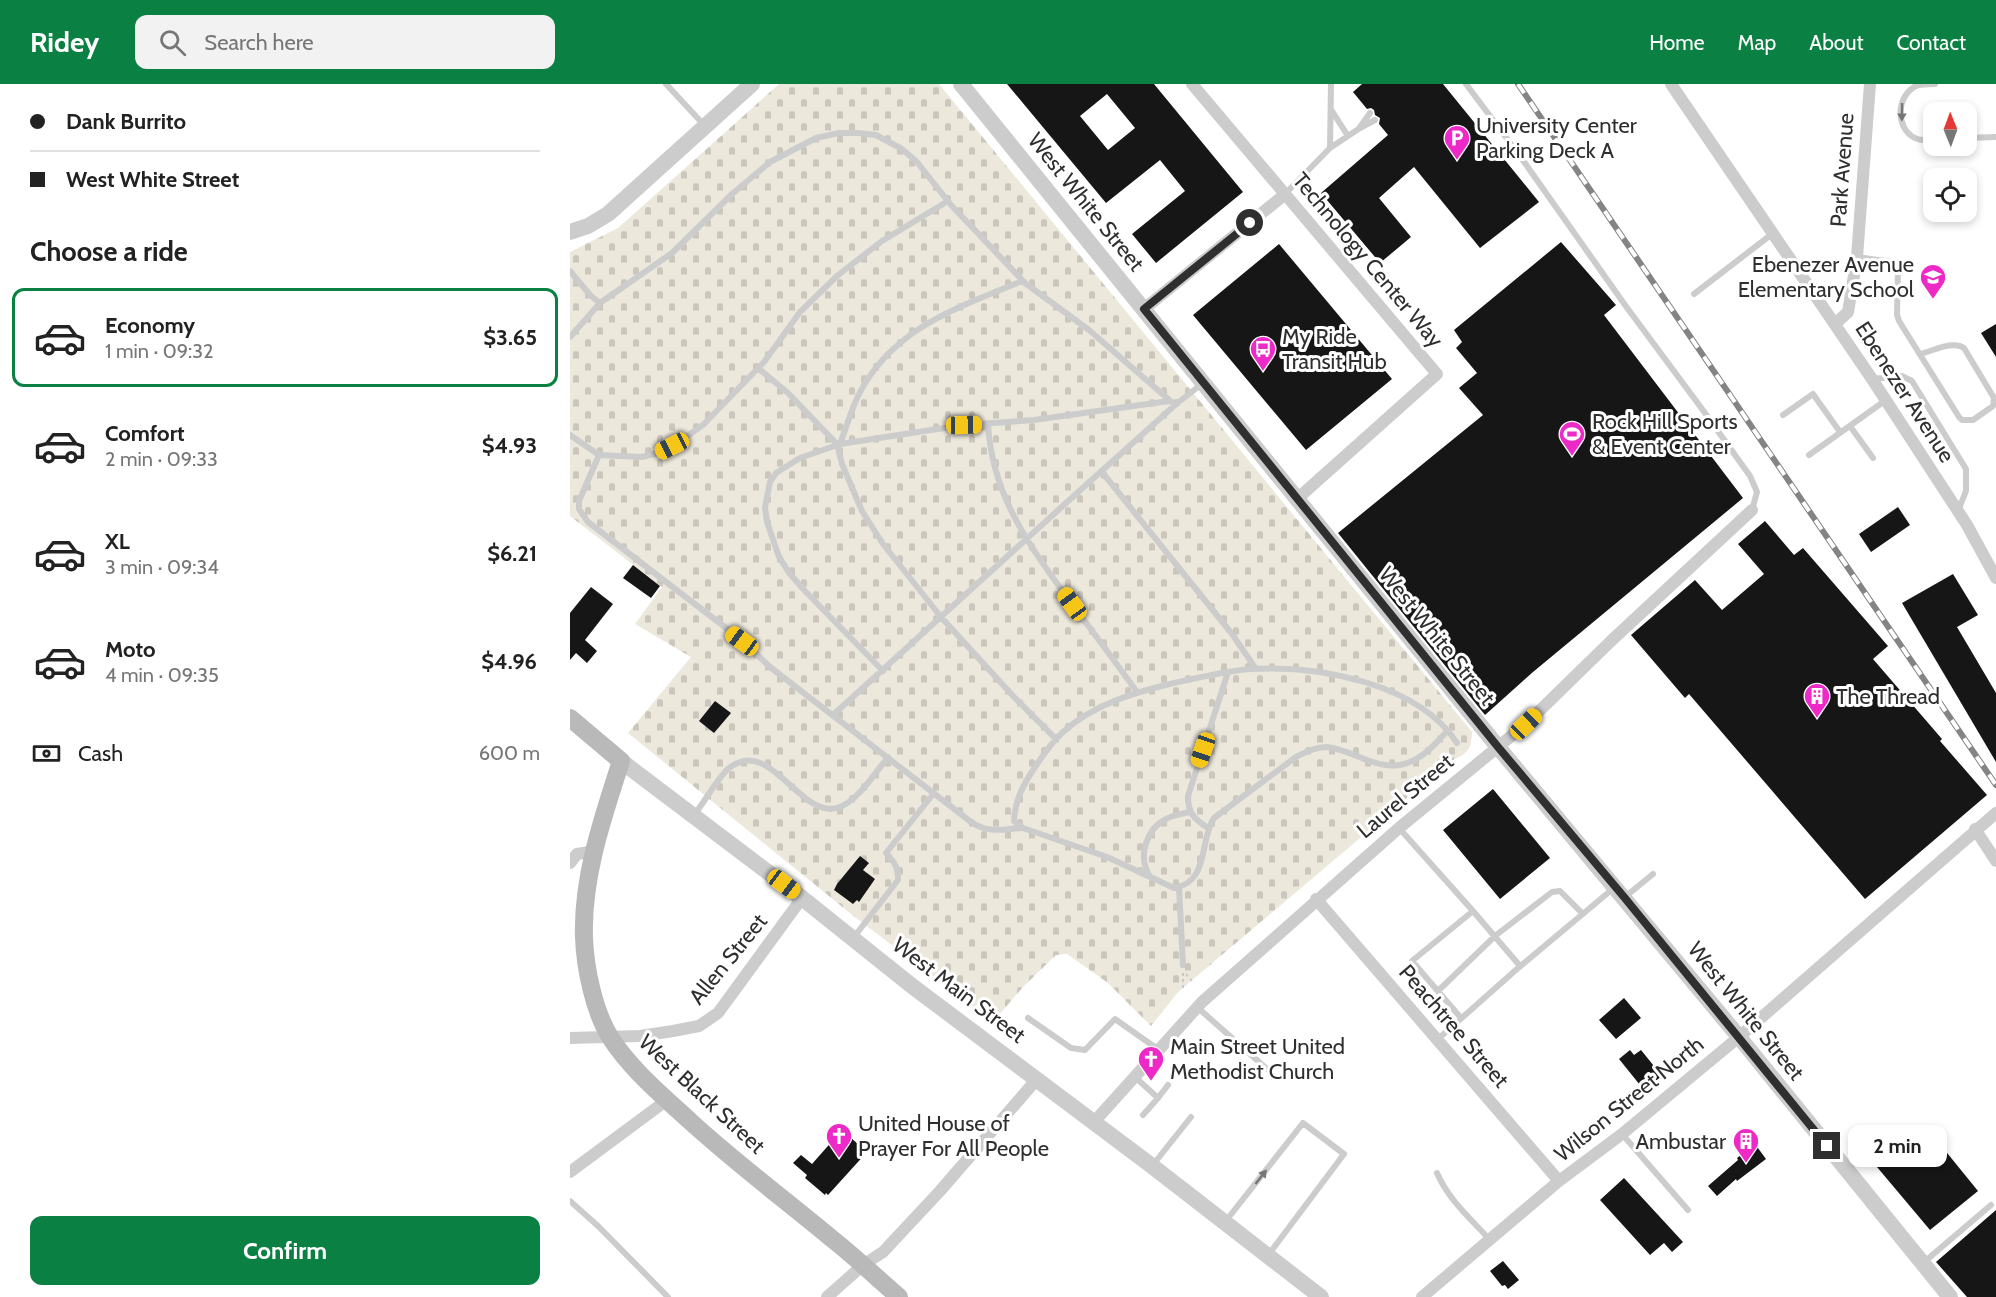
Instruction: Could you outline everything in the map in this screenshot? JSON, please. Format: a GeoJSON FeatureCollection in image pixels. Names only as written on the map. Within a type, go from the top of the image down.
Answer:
{"type":"FeatureCollection","features":[{"type":"Feature","properties":{"kind":"main road","name":"West Main Street"},"geometry":{"type":"LineString","coordinates":[[570,718],[621,761]]}},
{"type":"Feature","properties":{"kind":"main road","name":"West Black Street"},"geometry":{"type":"LineString","coordinates":[[621,761],[577,921],[588,975],[609,1036],[625,1058],[667,1100],[899,1297]]}},
{"type":"Feature","properties":{"kind":"street"},"geometry":{"type":"LineString","coordinates":[[570,232],[588,226],[608,214],[752,84]]}},
{"type":"Feature","properties":{"kind":"street","name":"West White Street"},"geometry":{"type":"LineString","coordinates":[[961,84],[1498,747],[1739,1037],[1950,1297]]}},
{"type":"Feature","properties":{"kind":"street","name":"Technology Center Way"},"geometry":{"type":"LineString","coordinates":[[1192,84],[1437,374],[1297,499]]}},
{"type":"Feature","properties":{"kind":"street","name":"Ebenezer Avenue"},"geometry":{"type":"LineString","coordinates":[[1671,84],[1886,400],[1958,511],[1996,578]]}},
{"type":"Feature","properties":{"kind":"street","name":"Park Avenue"},"geometry":{"type":"LineString","coordinates":[[1835,324],[1848,312],[1857,256],[1870,84]]}},
{"type":"Feature","properties":{"kind":"street"},"geometry":{"type":"LineString","coordinates":[[1144,309],[1284,195]]}},
{"type":"Feature","properties":{"kind":"street","name":"Laurel Street"},"geometry":{"type":"LineString","coordinates":[[1094,1122],[1197,1007],[1316,899],[1526,724],[1611,641],[1752,510]]}},
{"type":"Feature","properties":{"kind":"street","name":"West Main Street"},"geometry":{"type":"LineString","coordinates":[[621,761],[1321,1297]]}},
{"type":"Feature","properties":{"kind":"street","name":"Wilson Street North"},"geometry":{"type":"LineString","coordinates":[[1422,1297],[1559,1181],[1622,1134],[1739,1037],[1996,813]]}},
{"type":"Feature","properties":{"kind":"street"},"geometry":{"type":"LineString","coordinates":[[1975,830],[1996,861]]}},
{"type":"Feature","properties":{"kind":"street"},"geometry":{"type":"LineString","coordinates":[[570,862],[577,854],[595,851]]}},
{"type":"Feature","properties":{"kind":"street","name":"Allen Street"},"geometry":{"type":"LineString","coordinates":[[570,1038],[640,1035],[699,1026],[718,1013],[802,898]]}},
{"type":"Feature","properties":{"kind":"street","name":"Peachtree Street"},"geometry":{"type":"LineString","coordinates":[[1316,899],[1559,1181]]}},
{"type":"Feature","properties":{"kind":"street"},"geometry":{"type":"LineString","coordinates":[[827,1297],[863,1265],[883,1252],[940,1191],[1037,1079]]}},
{"type":"Feature","properties":{"kind":"street"},"geometry":{"type":"LineString","coordinates":[[570,1172],[667,1100]]}},
{"type":"Feature","properties":{"kind":"lane"},"geometry":{"type":"LineString","coordinates":[[666,84],[705,127]]}},
{"type":"Feature","properties":{"kind":"lane"},"geometry":{"type":"LineString","coordinates":[[1330,84],[1330,148]]}},
{"type":"Feature","properties":{"kind":"lane"},"geometry":{"type":"LineString","coordinates":[[1466,84],[1750,476],[1756,492],[1752,510]]}},
{"type":"Feature","properties":{"kind":"lane"},"geometry":{"type":"LineString","coordinates":[[1923,139],[1909,134],[1903,125],[1900,110],[1910,90],[1920,85],[1935,84]]}},
{"type":"Feature","properties":{"kind":"lane"},"geometry":{"type":"LineString","coordinates":[[1331,110],[1348,136]]}},
{"type":"Feature","properties":{"kind":"lane"},"geometry":{"type":"LineString","coordinates":[[1360,128],[1370,113]]}},
{"type":"Feature","properties":{"kind":"lane"},"geometry":{"type":"LineString","coordinates":[[1284,195],[1330,148],[1376,120]]}},
{"type":"Feature","properties":{"kind":"lane"},"geometry":{"type":"LineString","coordinates":[[570,337],[600,303],[672,253],[732,194],[770,162],[816,138],[839,132],[859,133],[882,138],[902,149],[1022,281],[1089,330],[1172,403]]}},
{"type":"Feature","properties":{"kind":"lane"},"geometry":{"type":"LineString","coordinates":[[1977,138],[1996,137]]}},
{"type":"Feature","properties":{"kind":"lane"},"geometry":{"type":"LineString","coordinates":[[570,435],[599,455],[608,457],[642,457],[672,446],[704,424],[758,368],[800,312],[837,276],[882,241],[948,201]]}},
{"type":"Feature","properties":{"kind":"lane"},"geometry":{"type":"LineString","coordinates":[[1694,294],[1772,234]]}},
{"type":"Feature","properties":{"kind":"lane"},"geometry":{"type":"LineString","coordinates":[[1857,256],[1895,264],[1898,270],[1897,315],[1920,354],[1962,420],[1973,420],[1993,406],[1994,398],[1960,345],[1953,344],[1920,354]]}},
{"type":"Feature","properties":{"kind":"lane"},"geometry":{"type":"LineString","coordinates":[[570,271],[600,303]]}},
{"type":"Feature","properties":{"kind":"lane"},"geometry":{"type":"LineString","coordinates":[[839,444],[867,380],[904,338],[941,315],[1022,281]]}},
{"type":"Feature","properties":{"kind":"lane"},"geometry":{"type":"LineString","coordinates":[[758,368],[788,393],[839,444],[852,488],[872,529],[941,617],[1021,705],[1056,739]]}},
{"type":"Feature","properties":{"kind":"lane"},"geometry":{"type":"LineString","coordinates":[[1872,379],[1902,376],[1912,381],[1966,469],[1966,491],[1958,511]]}},
{"type":"Feature","properties":{"kind":"lane"},"geometry":{"type":"LineString","coordinates":[[833,715],[1102,472],[1172,403],[1204,382]]}},
{"type":"Feature","properties":{"kind":"lane"},"geometry":{"type":"LineString","coordinates":[[1783,415],[1813,394],[1840,432]]}},
{"type":"Feature","properties":{"kind":"lane"},"geometry":{"type":"LineString","coordinates":[[1809,455],[1886,400]]}},
{"type":"Feature","properties":{"kind":"lane"},"geometry":{"type":"LineString","coordinates":[[883,671],[818,606],[790,574],[779,557],[767,522],[767,494],[770,482],[776,473],[800,458],[839,444],[964,425],[1034,420],[1172,403]]}},
{"type":"Feature","properties":{"kind":"lane"},"geometry":{"type":"LineString","coordinates":[[988,424],[990,449],[1010,512],[1026,539],[1137,692]]}},
{"type":"Feature","properties":{"kind":"lane"},"geometry":{"type":"LineString","coordinates":[[1850,426],[1873,458]]}},
{"type":"Feature","properties":{"kind":"lane"},"geometry":{"type":"LineString","coordinates":[[599,455],[579,501],[579,509],[588,522],[742,641],[770,667],[980,828],[997,831],[1023,828]]}},
{"type":"Feature","properties":{"kind":"lane"},"geometry":{"type":"LineString","coordinates":[[1102,472],[1232,634],[1256,669]]}},
{"type":"Feature","properties":{"kind":"lane"},"geometry":{"type":"LineString","coordinates":[[1447,731],[1424,755],[1400,765],[1375,763],[1328,747],[1309,750],[1280,768],[1214,818],[1208,828],[1205,849],[1197,871],[1191,879],[1179,887],[1174,888],[1107,856],[1023,828],[1014,822],[1015,806],[1020,792],[1044,753],[1063,732],[1084,717],[1137,692],[1228,672],[1291,669],[1312,671],[1364,683],[1419,705],[1447,731],[1457,743]]}},
{"type":"Feature","properties":{"kind":"lane"},"geometry":{"type":"LineString","coordinates":[[1208,828],[1189,812],[1188,796],[1228,672]]}},
{"type":"Feature","properties":{"kind":"lane"},"geometry":{"type":"LineString","coordinates":[[694,816],[728,769],[741,762],[756,761],[769,767],[812,803],[826,808],[839,808],[852,800],[888,757]]}},
{"type":"Feature","properties":{"kind":"lane"},"geometry":{"type":"LineString","coordinates":[[853,939],[898,880],[898,869],[886,853],[934,793]]}},
{"type":"Feature","properties":{"kind":"lane"},"geometry":{"type":"LineString","coordinates":[[1151,877],[1144,861],[1149,835],[1165,819],[1189,812]]}},
{"type":"Feature","properties":{"kind":"lane"},"geometry":{"type":"LineString","coordinates":[[1400,828],[1520,966]]}},
{"type":"Feature","properties":{"kind":"lane"},"geometry":{"type":"LineString","coordinates":[[1438,1039],[1583,914],[1653,874]]}},
{"type":"Feature","properties":{"kind":"lane"},"geometry":{"type":"LineString","coordinates":[[1179,887],[1183,965]]}},
{"type":"Feature","properties":{"kind":"lane"},"geometry":{"type":"LineString","coordinates":[[1438,991],[1495,936],[1552,892],[1560,891],[1583,914]]}},
{"type":"Feature","properties":{"kind":"lane"},"geometry":{"type":"LineString","coordinates":[[1461,1018],[1412,961],[1473,911]]}},
{"type":"Feature","properties":{"kind":"lane"},"geometry":{"type":"LineString","coordinates":[[1197,1007],[1268,1069]]}},
{"type":"Feature","properties":{"kind":"lane"},"geometry":{"type":"LineString","coordinates":[[1028,1018],[1071,1048],[1085,1050],[1115,1019],[1159,1050]]}},
{"type":"Feature","properties":{"kind":"lane"},"geometry":{"type":"LineString","coordinates":[[1135,1077],[1158,1098]]}},
{"type":"Feature","properties":{"kind":"lane"},"geometry":{"type":"LineString","coordinates":[[1143,1115],[1168,1085]]}},
{"type":"Feature","properties":{"kind":"lane"},"geometry":{"type":"LineString","coordinates":[[1152,1166],[1191,1118]]}},
{"type":"Feature","properties":{"kind":"lane"},"geometry":{"type":"LineString","coordinates":[[1225,1222],[1303,1123],[1344,1154],[1268,1256]]}},
{"type":"Feature","properties":{"kind":"lane"},"geometry":{"type":"LineString","coordinates":[[1622,1134],[1688,1210]]}},
{"type":"Feature","properties":{"kind":"lane"},"geometry":{"type":"LineString","coordinates":[[1437,1173],[1456,1204],[1489,1239]]}},
{"type":"Feature","properties":{"kind":"lane"},"geometry":{"type":"LineString","coordinates":[[570,1201],[668,1297]]}},
{"type":"Feature","properties":{"kind":"lane"},"geometry":{"type":"LineString","coordinates":[[1923,1263],[1991,1205]]}},
{"type":"Feature","properties":{"kind":"green space"},"geometry":{"type":"Polygon","coordinates":[[[779,84],[939,84],[1472,732],[1471,744],[1464,754],[1451,761],[1178,992],[1151,1026],[1108,983],[1067,954],[1056,955],[1023,987],[993,1022],[851,914],[628,733],[691,657],[635,624],[662,587],[570,516],[570,252],[618,228],[779,84]]]}},
{"type":"Feature","properties":{"kind":"building"},"geometry":{"type":"Polygon","coordinates":[[[1007,84],[1154,84],[1243,192],[1156,263],[1132,234],[1185,191],[1160,160],[1106,203],[1007,84]],[[1107,94],[1080,116],[1108,150],[1135,128],[1107,94]]]}},
{"type":"Feature","properties":{"kind":"building","name":"University Center Parking Deck A"},"geometry":{"type":"Polygon","coordinates":[[[1362,84],[1443,84],[1539,202],[1480,248],[1414,167],[1379,198],[1411,237],[1380,263],[1321,193],[1388,135],[1379,124],[1380,118],[1375,115],[1374,110],[1367,109],[1353,92],[1362,84]]]}},
{"type":"Feature","properties":{"kind":"building","name":"Rock Hill Sports & Event Center"},"geometry":{"type":"Polygon","coordinates":[[[1561,242],[1616,305],[1604,315],[1743,498],[1533,672],[1485,715],[1338,533],[1483,415],[1459,388],[1477,373],[1456,348],[1462,342],[1454,330],[1561,242]]]}},
{"type":"Feature","properties":{"kind":"building"},"geometry":{"type":"Polygon","coordinates":[[[1279,244],[1392,379],[1306,450],[1193,315],[1279,244]]]}},
{"type":"Feature","properties":{"kind":"building"},"geometry":{"type":"Polygon","coordinates":[[[1996,324],[1996,357],[1981,333],[1996,324]]]}},
{"type":"Feature","properties":{"kind":"building"},"geometry":{"type":"Polygon","coordinates":[[[1898,507],[1910,525],[1871,552],[1859,534],[1898,507]]]}},
{"type":"Feature","properties":{"kind":"building","name":"The Thread"},"geometry":{"type":"Polygon","coordinates":[[[1765,521],[1794,555],[1803,548],[1888,646],[1873,659],[1987,795],[1865,899],[1689,694],[1685,698],[1631,635],[1695,580],[1722,610],[1764,574],[1738,544],[1765,521]]]}},
{"type":"Feature","properties":{"kind":"building"},"geometry":{"type":"Polygon","coordinates":[[[633,565],[660,586],[651,598],[623,578],[633,565]]]}},
{"type":"Feature","properties":{"kind":"building"},"geometry":{"type":"Polygon","coordinates":[[[1953,574],[1978,615],[1957,627],[1996,693],[1996,762],[1902,603],[1953,574]]]}},
{"type":"Feature","properties":{"kind":"building"},"geometry":{"type":"Polygon","coordinates":[[[591,587],[613,604],[585,640],[597,651],[587,663],[576,653],[570,660],[570,613],[591,587]]]}},
{"type":"Feature","properties":{"kind":"building"},"geometry":{"type":"Polygon","coordinates":[[[715,701],[731,713],[714,733],[699,721],[715,701]]]}},
{"type":"Feature","properties":{"kind":"building"},"geometry":{"type":"Polygon","coordinates":[[[1493,789],[1550,858],[1500,899],[1443,830],[1493,789]]]}},
{"type":"Feature","properties":{"kind":"building"},"geometry":{"type":"Polygon","coordinates":[[[860,856],[869,863],[863,870],[875,879],[859,902],[857,900],[853,904],[834,890],[860,856]]]}},
{"type":"Feature","properties":{"kind":"building"},"geometry":{"type":"Polygon","coordinates":[[[1624,998],[1641,1018],[1616,1039],[1599,1020],[1624,998]]]}},
{"type":"Feature","properties":{"kind":"building"},"geometry":{"type":"Polygon","coordinates":[[[1630,1050],[1634,1055],[1641,1050],[1662,1076],[1644,1090],[1619,1059],[1630,1050]]]}},
{"type":"Feature","properties":{"kind":"building"},"geometry":{"type":"Polygon","coordinates":[[[1926,1127],[1978,1191],[1930,1230],[1877,1167],[1926,1127]]]}},
{"type":"Feature","properties":{"kind":"building","name":"United House of Prayer For All People"},"geometry":{"type":"Polygon","coordinates":[[[842,1130],[867,1152],[828,1195],[826,1193],[825,1195],[805,1178],[807,1175],[793,1163],[801,1155],[812,1164],[842,1130]]]}},
{"type":"Feature","properties":{"kind":"building","name":"Ambustar"},"geometry":{"type":"Polygon","coordinates":[[[1755,1144],[1766,1159],[1737,1181],[1736,1179],[1717,1196],[1708,1186],[1755,1144]]]}},
{"type":"Feature","properties":{"kind":"building"},"geometry":{"type":"Polygon","coordinates":[[[1624,1178],[1683,1242],[1672,1252],[1664,1243],[1650,1255],[1600,1200],[1624,1178]]]}},
{"type":"Feature","properties":{"kind":"building"},"geometry":{"type":"Polygon","coordinates":[[[1996,1210],[1996,1297],[1967,1297],[1936,1262],[1996,1210]]]}},
{"type":"Feature","properties":{"kind":"building"},"geometry":{"type":"Polygon","coordinates":[[[1503,1261],[1519,1280],[1508,1289],[1505,1285],[1502,1286],[1490,1271],[1503,1261]]]}},
{"type":"Feature","properties":{"kind":"railway"},"geometry":{"type":"LineString","coordinates":[[1518,84],[1996,785]]}},
{"type":"Feature","properties":{"kind":"place","name":"University Center Parking Deck A"},"geometry":{"type":"Point","coordinates":[1457,161]}},
{"type":"Feature","properties":{"kind":"place","name":"Ebenezer Avenue Elementary School"},"geometry":{"type":"Point","coordinates":[1933,300]}},
{"type":"Feature","properties":{"kind":"place","name":"My Ride Transit Hub"},"geometry":{"type":"Point","coordinates":[1263,372]}},
{"type":"Feature","properties":{"kind":"place","name":"Rock Hill Sports & Event Center"},"geometry":{"type":"Point","coordinates":[1572,457]}},
{"type":"Feature","properties":{"kind":"place","name":"The Thread"},"geometry":{"type":"Point","coordinates":[1817,719]}},
{"type":"Feature","properties":{"kind":"place","name":"Main Street United Methodist Church"},"geometry":{"type":"Point","coordinates":[1151,1082]}},
{"type":"Feature","properties":{"kind":"place","name":"United House of Prayer For All People"},"geometry":{"type":"Point","coordinates":[839,1159]}},
{"type":"Feature","properties":{"kind":"place","name":"Ambustar"},"geometry":{"type":"Point","coordinates":[1746,1164]}},
{"type":"Feature","properties":{"kind":"route"},"geometry":{"type":"LineString","coordinates":[[1250,223],[1144,309],[1498,747],[1827,1146]]}}]}
